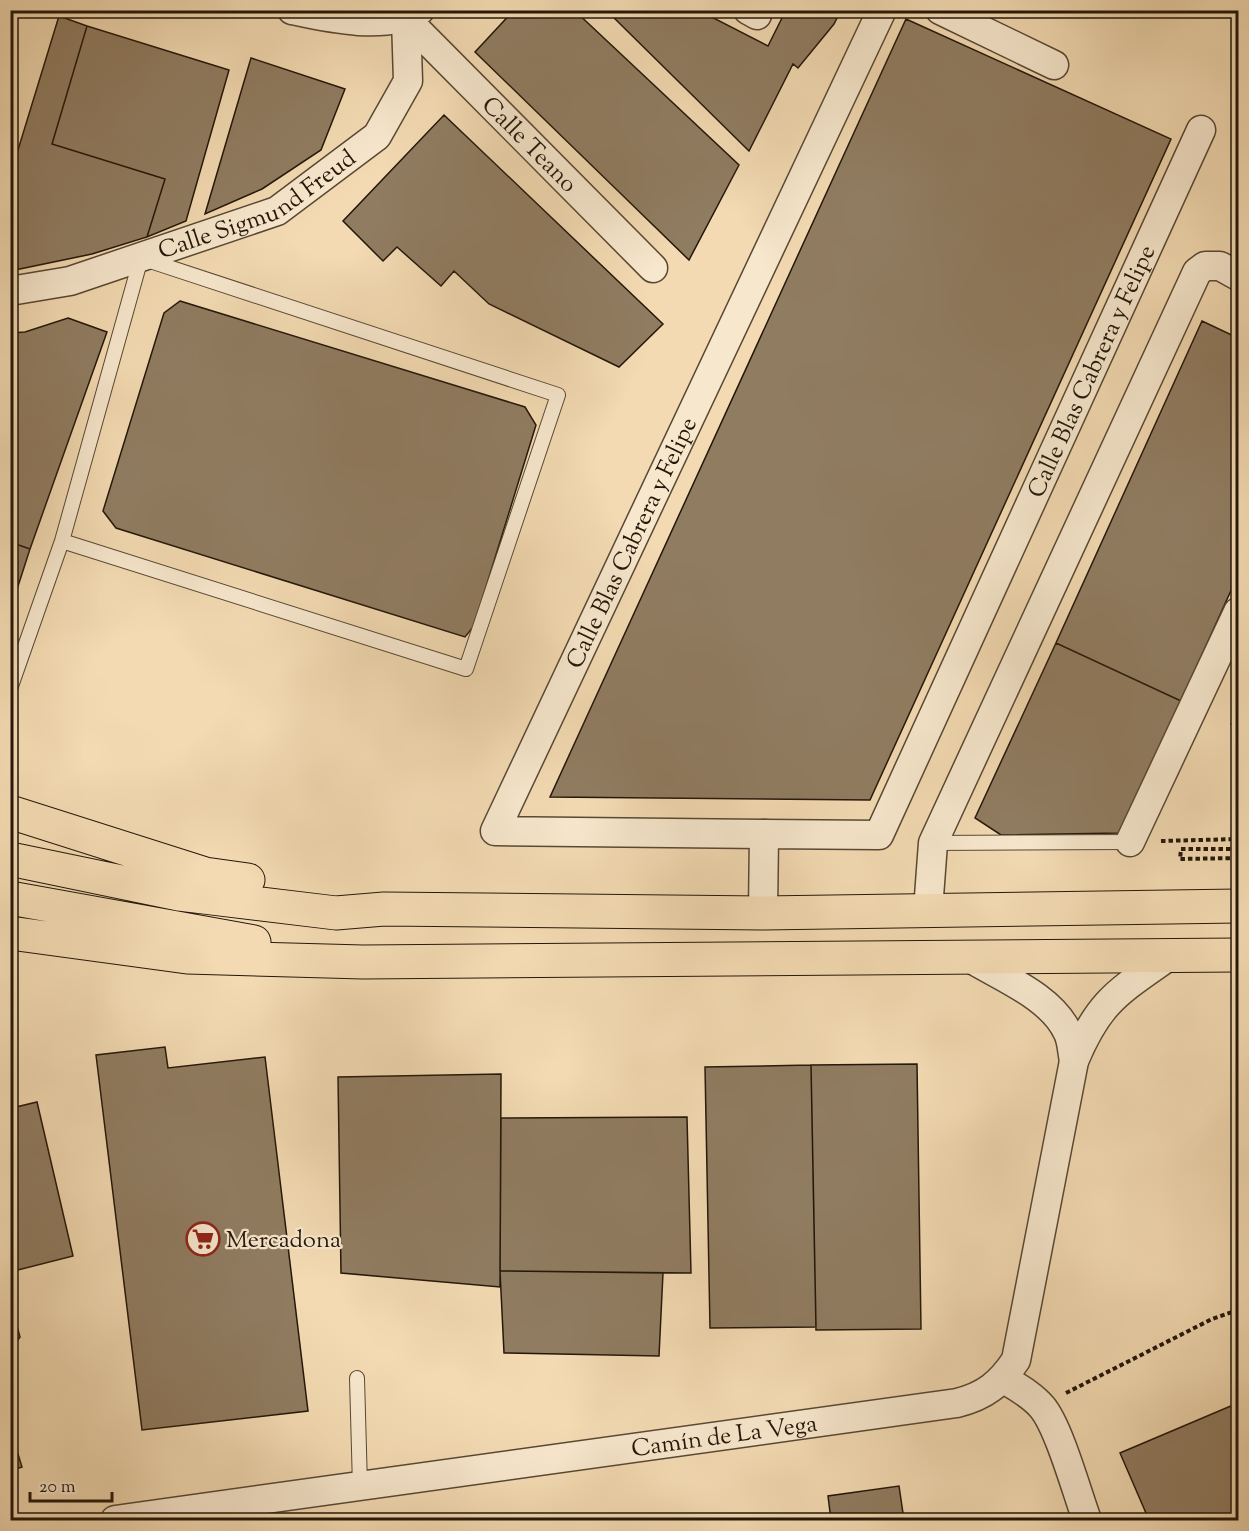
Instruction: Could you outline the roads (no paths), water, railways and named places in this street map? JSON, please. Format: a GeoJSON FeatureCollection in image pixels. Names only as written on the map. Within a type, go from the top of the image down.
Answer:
{"type":"FeatureCollection","features":[{"type":"Feature","properties":{"kind":"highway"},"geometry":{"type":"LineString","coordinates":[[22,816],[205,874],[299,887],[384,909]]}},
{"type":"Feature","properties":{"kind":"highway"},"geometry":{"type":"LineString","coordinates":[[10,859],[190,896],[336,913],[384,909],[763,913],[1239,906]]}},
{"type":"Feature","properties":{"kind":"highway"},"geometry":{"type":"LineString","coordinates":[[10,898],[363,962]]}},
{"type":"Feature","properties":{"kind":"highway"},"geometry":{"type":"LineString","coordinates":[[10,933],[187,957],[363,962],[1239,956]]}},
{"type":"Feature","properties":{"kind":"street"},"geometry":{"type":"LineString","coordinates":[[292,10],[344,21],[413,15]]}},
{"type":"Feature","properties":{"kind":"street","name":"Calle Blas Cabrera y Felipe"},"geometry":{"type":"LineString","coordinates":[[882,10],[495,831],[879,835],[1201,130]]}},
{"type":"Feature","properties":{"kind":"street"},"geometry":{"type":"LineString","coordinates":[[940,10],[1054,65]]}},
{"type":"Feature","properties":{"kind":"street","name":"Calle Sigmund Freud"},"geometry":{"type":"LineString","coordinates":[[10,291],[70,281],[277,211],[377,136],[408,81],[413,15]]}},
{"type":"Feature","properties":{"kind":"street","name":"Calle Teano"},"geometry":{"type":"LineString","coordinates":[[413,15],[653,268]]}},
{"type":"Feature","properties":{"kind":"street"},"geometry":{"type":"LineString","coordinates":[[928,910],[933,843],[1197,272],[1205,266],[1220,266],[1239,276]]}},
{"type":"Feature","properties":{"kind":"street"},"geometry":{"type":"LineString","coordinates":[[1132,837],[1239,612]]}},
{"type":"Feature","properties":{"kind":"street"},"geometry":{"type":"LineString","coordinates":[[763,913],[764,834]]}},
{"type":"Feature","properties":{"kind":"street","name":"Camín de La Vega"},"geometry":{"type":"LineString","coordinates":[[115,1521],[957,1403],[977,1398],[1004,1379],[1016,1360],[1024,1329],[1074,1061],[1085,1035],[1112,996],[1169,956]]}},
{"type":"Feature","properties":{"kind":"street","name":"Camín de La Vega"},"geometry":{"type":"LineString","coordinates":[[970,958],[1040,999],[1056,1013],[1069,1034],[1074,1061]]}},
{"type":"Feature","properties":{"kind":"street"},"geometry":{"type":"LineString","coordinates":[[1004,1379],[1028,1394],[1043,1407],[1052,1424],[1087,1521]]}},
{"type":"Feature","properties":{"kind":"lane"},"geometry":{"type":"LineString","coordinates":[[10,689],[62,541],[141,258],[558,395],[466,669],[62,541]]}},
{"type":"Feature","properties":{"kind":"lane"},"geometry":{"type":"LineString","coordinates":[[10,795],[22,816]]}},
{"type":"Feature","properties":{"kind":"lane"},"geometry":{"type":"LineString","coordinates":[[933,843],[1132,837]]}},
{"type":"Feature","properties":{"kind":"lane"},"geometry":{"type":"LineString","coordinates":[[357,1378],[360,1486]]}},
{"type":"Feature","properties":{"kind":"place","name":"Mercadona"},"geometry":{"type":"Point","coordinates":[203,1239]}}]}
